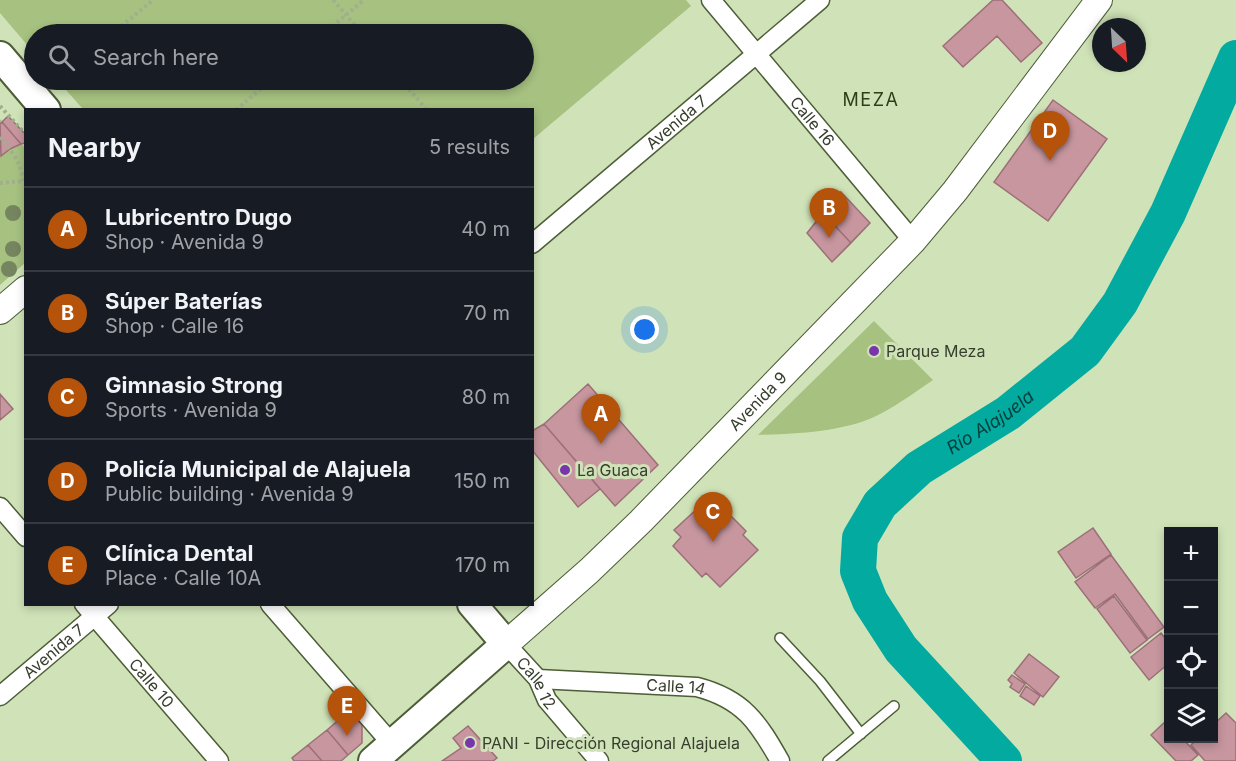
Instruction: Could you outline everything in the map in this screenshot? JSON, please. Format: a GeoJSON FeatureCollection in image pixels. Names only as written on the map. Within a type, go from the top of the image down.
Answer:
{"type":"FeatureCollection","features":[{"type":"Feature","properties":{"kind":"main road"},"geometry":{"type":"LineString","coordinates":[[0,56],[24,84]]}},
{"type":"Feature","properties":{"kind":"main road"},"geometry":{"type":"LineString","coordinates":[[29,90],[44,108]]}},
{"type":"Feature","properties":{"kind":"main road","name":"Calle 12"},"geometry":{"type":"LineString","coordinates":[[474,606],[506,644]]}},
{"type":"Feature","properties":{"kind":"main road","name":"Avenida 9"},"geometry":{"type":"LineString","coordinates":[[383,753],[506,644]]}},
{"type":"Feature","properties":{"kind":"street","name":"Calle 16"},"geometry":{"type":"LineString","coordinates":[[711,0],[913,241]]}},
{"type":"Feature","properties":{"kind":"street","name":"Avenida 7"},"geometry":{"type":"LineString","coordinates":[[534,242],[820,0]]}},
{"type":"Feature","properties":{"kind":"street","name":"Avenida 9"},"geometry":{"type":"LineString","coordinates":[[506,644],[589,571],[641,521],[913,241],[955,191],[1099,0]]}},
{"type":"Feature","properties":{"kind":"street"},"geometry":{"type":"LineString","coordinates":[[0,311],[24,291]]}},
{"type":"Feature","properties":{"kind":"street"},"geometry":{"type":"LineString","coordinates":[[0,507],[24,535]]}},
{"type":"Feature","properties":{"kind":"street","name":"Avenida 7"},"geometry":{"type":"LineString","coordinates":[[0,696],[89,611],[103,606]]}},
{"type":"Feature","properties":{"kind":"street"},"geometry":{"type":"LineString","coordinates":[[272,606],[383,753]]}},
{"type":"Feature","properties":{"kind":"street","name":"Calle 10"},"geometry":{"type":"LineString","coordinates":[[89,611],[219,761]]}},
{"type":"Feature","properties":{"kind":"street","name":"Calle 12"},"geometry":{"type":"LineString","coordinates":[[506,644],[538,679],[547,700],[599,761]]}},
{"type":"Feature","properties":{"kind":"street","name":"Calle 14"},"geometry":{"type":"LineString","coordinates":[[538,679],[697,687],[718,692],[736,703],[751,717],[764,733],[780,761]]}},
{"type":"Feature","properties":{"kind":"lane"},"geometry":{"type":"LineString","coordinates":[[780,638],[820,681],[861,734]]}},
{"type":"Feature","properties":{"kind":"lane"},"geometry":{"type":"LineString","coordinates":[[828,761],[894,706]]}},
{"type":"Feature","properties":{"kind":"path"},"geometry":{"type":"LineString","coordinates":[[124,24],[153,0]]}},
{"type":"Feature","properties":{"kind":"path"},"geometry":{"type":"LineString","coordinates":[[333,0],[354,24]]}},
{"type":"Feature","properties":{"kind":"path"},"geometry":{"type":"LineString","coordinates":[[335,24],[364,0]]}},
{"type":"Feature","properties":{"kind":"path"},"geometry":{"type":"LineString","coordinates":[[238,108],[259,90]]}},
{"type":"Feature","properties":{"kind":"path"},"geometry":{"type":"LineString","coordinates":[[410,90],[425,108]]}},
{"type":"Feature","properties":{"kind":"path"},"geometry":{"type":"LineString","coordinates":[[0,106],[24,133]]}},
{"type":"Feature","properties":{"kind":"path"},"geometry":{"type":"LineString","coordinates":[[0,137],[19,163],[24,181],[0,183]]}},
{"type":"Feature","properties":{"kind":"green space"},"geometry":{"type":"Polygon","coordinates":[[[0,0],[686,0],[691,6],[534,138],[534,108],[82,108],[66,90],[534,90],[534,24],[24,24],[24,41],[0,13],[0,0]]]}},
{"type":"Feature","properties":{"kind":"green space"},"geometry":{"type":"Polygon","coordinates":[[[0,119],[24,147],[24,264],[0,285],[0,119]]]}},
{"type":"Feature","properties":{"kind":"green space","name":"Parque Meza"},"geometry":{"type":"Polygon","coordinates":[[[874,321],[933,380],[894,406],[862,422],[839,428],[793,434],[758,435],[874,321]]]}},
{"type":"Feature","properties":{"kind":"building"},"geometry":{"type":"Polygon","coordinates":[[[993,0],[1002,0],[1042,43],[1021,62],[997,36],[963,67],[943,46],[993,0]]]}},
{"type":"Feature","properties":{"kind":"building"},"geometry":{"type":"Polygon","coordinates":[[[1053,100],[1107,139],[1048,221],[994,182],[1053,100]]]}},
{"type":"Feature","properties":{"kind":"building"},"geometry":{"type":"Polygon","coordinates":[[[8,116],[24,133],[24,143],[21,144],[2,122],[8,116]]]}},
{"type":"Feature","properties":{"kind":"building"},"geometry":{"type":"Polygon","coordinates":[[[2,122],[21,144],[1,156],[0,124],[2,122]]]}},
{"type":"Feature","properties":{"kind":"building"},"geometry":{"type":"Polygon","coordinates":[[[841,192],[870,223],[851,243],[823,213],[841,192]]]}},
{"type":"Feature","properties":{"kind":"building"},"geometry":{"type":"Polygon","coordinates":[[[841,192],[870,223],[832,262],[807,233],[841,192]]]}},
{"type":"Feature","properties":{"kind":"building"},"geometry":{"type":"Polygon","coordinates":[[[823,213],[851,243],[832,262],[807,233],[823,213]]]}},
{"type":"Feature","properties":{"kind":"building"},"geometry":{"type":"Polygon","coordinates":[[[588,384],[658,465],[615,506],[544,424],[588,384]]]}},
{"type":"Feature","properties":{"kind":"building"},"geometry":{"type":"Polygon","coordinates":[[[0,394],[13,409],[0,420],[0,394]]]}},
{"type":"Feature","properties":{"kind":"building","name":"La Guaca"},"geometry":{"type":"Polygon","coordinates":[[[544,424],[600,489],[578,507],[534,452],[534,430],[544,424]]]}},
{"type":"Feature","properties":{"kind":"building"},"geometry":{"type":"Polygon","coordinates":[[[711,496],[746,531],[743,535],[758,550],[720,587],[706,573],[702,577],[673,546],[681,537],[674,530],[711,496]]]}},
{"type":"Feature","properties":{"kind":"building"},"geometry":{"type":"Polygon","coordinates":[[[1093,528],[1111,554],[1076,578],[1058,552],[1093,528]]]}},
{"type":"Feature","properties":{"kind":"building"},"geometry":{"type":"Polygon","coordinates":[[[1111,555],[1164,627],[1148,639],[1115,594],[1095,608],[1075,582],[1111,555]]]}},
{"type":"Feature","properties":{"kind":"building"},"geometry":{"type":"Polygon","coordinates":[[[1114,596],[1147,640],[1130,653],[1097,609],[1114,596]]]}},
{"type":"Feature","properties":{"kind":"building"},"geometry":{"type":"Polygon","coordinates":[[[1161,633],[1164,637],[1164,667],[1149,680],[1131,657],[1161,633]]]}},
{"type":"Feature","properties":{"kind":"building"},"geometry":{"type":"Polygon","coordinates":[[[1029,654],[1059,677],[1043,697],[1014,673],[1029,654]]]}},
{"type":"Feature","properties":{"kind":"building"},"geometry":{"type":"Polygon","coordinates":[[[1012,675],[1025,684],[1019,693],[1010,687],[1012,684],[1008,680],[1012,675]]]}},
{"type":"Feature","properties":{"kind":"building"},"geometry":{"type":"Polygon","coordinates":[[[1026,686],[1040,696],[1034,705],[1020,696],[1026,686]]]}},
{"type":"Feature","properties":{"kind":"building"},"geometry":{"type":"Polygon","coordinates":[[[350,710],[362,725],[362,743],[348,755],[327,730],[350,710]]]}},
{"type":"Feature","properties":{"kind":"building"},"geometry":{"type":"Polygon","coordinates":[[[1226,713],[1236,723],[1236,761],[1205,761],[1191,745],[1193,743],[1218,743],[1218,720],[1226,713]]]}},
{"type":"Feature","properties":{"kind":"building"},"geometry":{"type":"Polygon","coordinates":[[[1164,723],[1164,743],[1187,743],[1198,755],[1191,761],[1176,761],[1151,735],[1164,723]]]}},
{"type":"Feature","properties":{"kind":"building","name":"PANI - Dirección Regional Alajuela"},"geometry":{"type":"Polygon","coordinates":[[[468,726],[497,758],[493,761],[442,761],[461,748],[453,738],[468,726]]]}},
{"type":"Feature","properties":{"kind":"building"},"geometry":{"type":"Polygon","coordinates":[[[327,730],[348,755],[341,761],[322,761],[308,745],[327,730]]]}},
{"type":"Feature","properties":{"kind":"building"},"geometry":{"type":"Polygon","coordinates":[[[308,745],[322,761],[294,761],[292,758],[308,745]]]}},
{"type":"Feature","properties":{"kind":"waterway","name":"Río Alajuela"},"geometry":{"type":"LineString","coordinates":[[1004,761],[901,649],[870,601],[858,571],[860,538],[880,504],[919,468],[1008,413],[1085,351],[1120,303],[1168,213],[1236,58]]}},
{"type":"Feature","properties":{"kind":"place","name":"Policía Municipal de Alajuela"},"geometry":{"type":"Point","coordinates":[1050,161]}},
{"type":"Feature","properties":{"kind":"place","name":"Súper Baterías"},"geometry":{"type":"Point","coordinates":[829,238]}},
{"type":"Feature","properties":{"kind":"place","name":"Parque Meza"},"geometry":{"type":"Point","coordinates":[874,351]}},
{"type":"Feature","properties":{"kind":"place","name":"Lubricentro Dugo"},"geometry":{"type":"Point","coordinates":[601,444]}},
{"type":"Feature","properties":{"kind":"place","name":"La Guaca"},"geometry":{"type":"Point","coordinates":[565,470]}},
{"type":"Feature","properties":{"kind":"place","name":"Gimnasio Strong"},"geometry":{"type":"Point","coordinates":[713,542]}},
{"type":"Feature","properties":{"kind":"place","name":"Clínica Dental"},"geometry":{"type":"Point","coordinates":[347,736]}},
{"type":"Feature","properties":{"kind":"place","name":"PANI - Dirección Regional Alajuela"},"geometry":{"type":"Point","coordinates":[470,743]}},
{"type":"Feature","properties":{"kind":"district","name":"MEZA"},"geometry":{"type":"Point","coordinates":[871,100]}}]}
